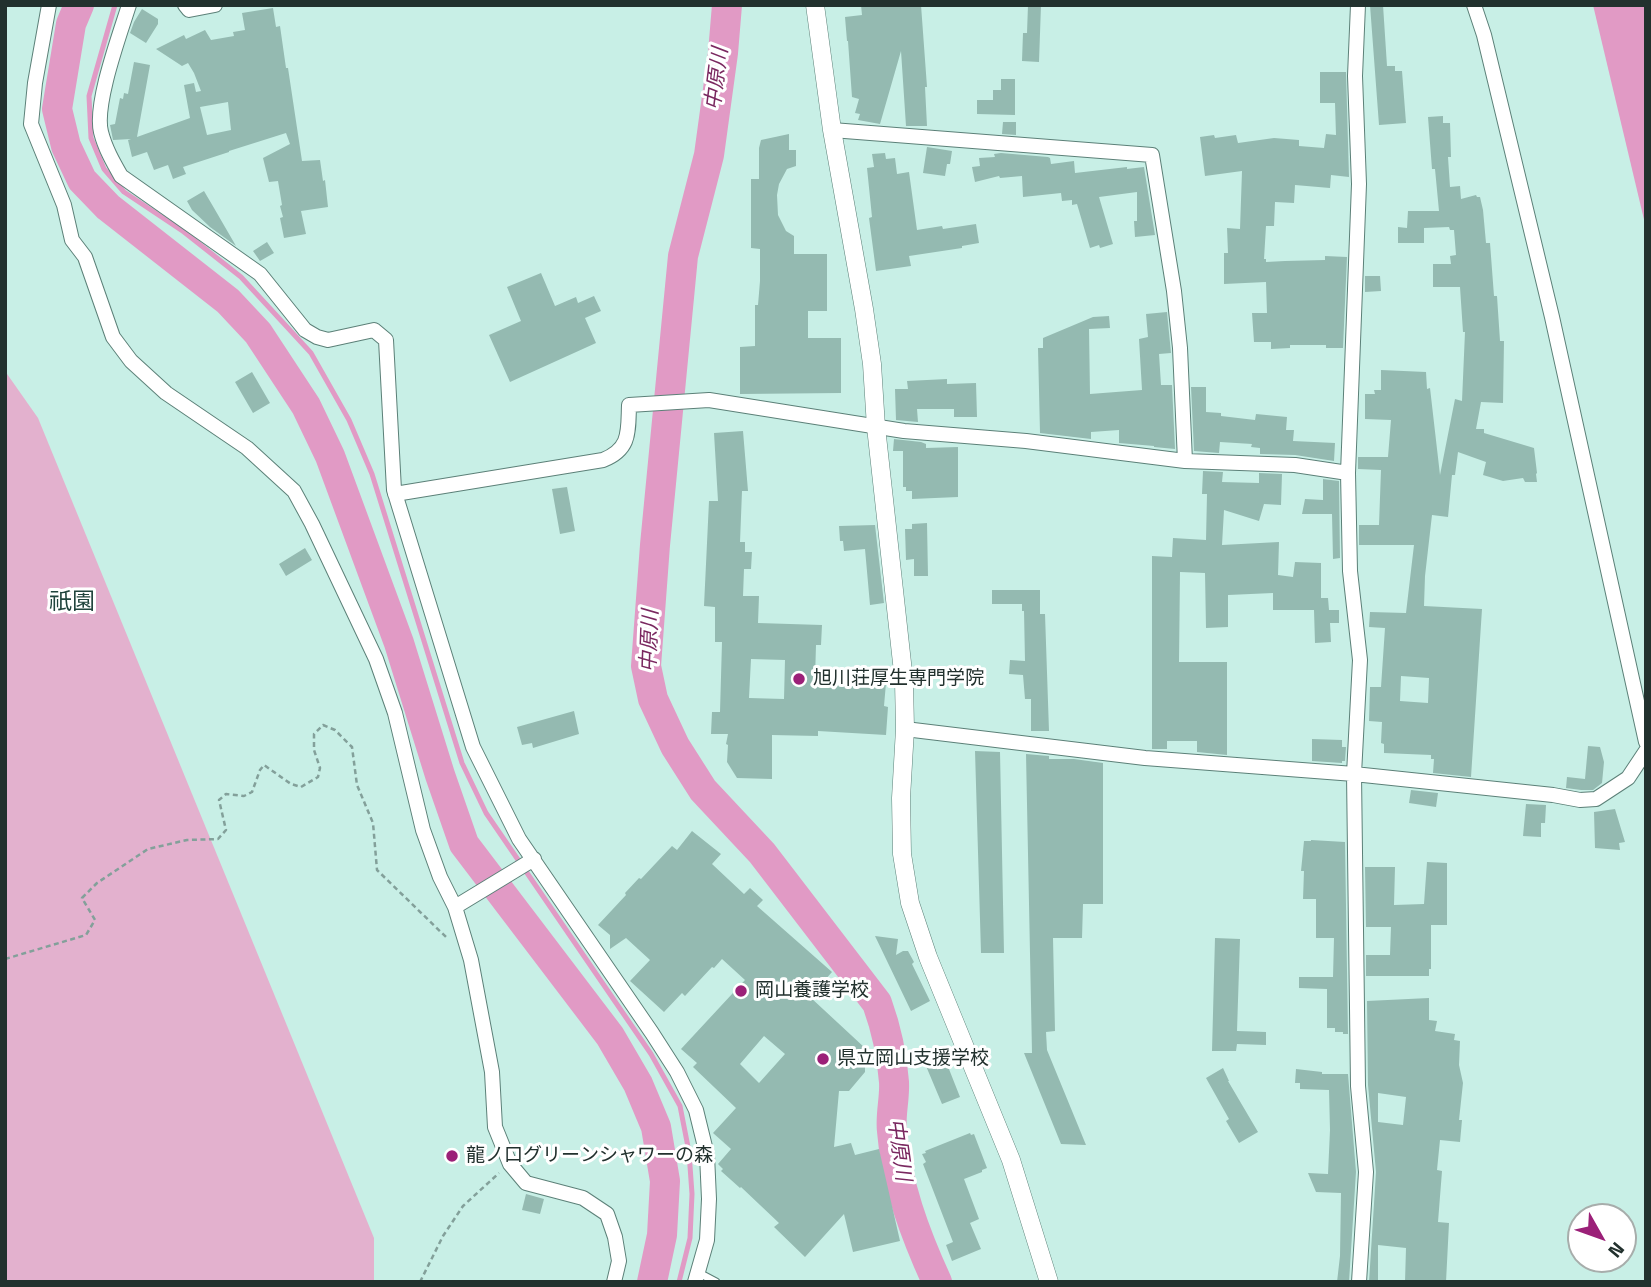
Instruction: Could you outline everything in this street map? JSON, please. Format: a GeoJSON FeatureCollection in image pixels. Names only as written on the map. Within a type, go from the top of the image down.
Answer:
{"type":"FeatureCollection","features":[{"type":"Feature","properties":{"kind":"street"},"geometry":{"type":"LineString","coordinates":[[50,5],[35,83],[31,124],[64,205],[72,240],[85,257],[113,337],[131,361],[166,393],[247,448],[294,491],[312,524],[376,659],[395,713],[423,830],[440,877],[458,905],[492,1072],[495,1127],[510,1164],[526,1183],[583,1198],[607,1214],[619,1261],[614,1282]]}},
{"type":"Feature","properties":{"kind":"street"},"geometry":{"type":"LineString","coordinates":[[129,5],[101,102],[100,129],[107,151],[121,176],[260,274],[305,330],[328,340],[374,330],[386,340],[395,494],[473,747],[531,861],[652,1033],[677,1072],[695,1110],[707,1155],[709,1199],[707,1240],[697,1278]]}},
{"type":"Feature","properties":{"kind":"street"},"geometry":{"type":"LineString","coordinates":[[185,5],[189,10],[215,5]]}},
{"type":"Feature","properties":{"kind":"street"},"geometry":{"type":"LineString","coordinates":[[816,5],[832,130],[872,364],[876,427],[904,681],[902,854],[910,903],[928,957],[1011,1160],[1049,1282]]}},
{"type":"Feature","properties":{"kind":"street"},"geometry":{"type":"LineString","coordinates":[[1358,5],[1355,76],[1359,184],[1348,473],[1350,571],[1360,660],[1354,774],[1358,1086],[1366,1172],[1359,1282]]}},
{"type":"Feature","properties":{"kind":"street"},"geometry":{"type":"LineString","coordinates":[[1474,5],[1484,35],[1552,317],[1646,742]]}},
{"type":"Feature","properties":{"kind":"street"},"geometry":{"type":"LineString","coordinates":[[832,130],[1152,155],[1174,290],[1180,348],[1185,461]]}},
{"type":"Feature","properties":{"kind":"street"},"geometry":{"type":"LineString","coordinates":[[395,494],[603,460],[615,455],[628,438],[629,404],[709,400],[876,427],[1185,461],[1295,465],[1348,473]]}},
{"type":"Feature","properties":{"kind":"street"},"geometry":{"type":"LineString","coordinates":[[905,729],[1144,758],[1354,774],[1580,800],[1596,799],[1628,778],[1646,751]]}},
{"type":"Feature","properties":{"kind":"street"},"geometry":{"type":"LineString","coordinates":[[458,905],[531,861]]}},
{"type":"Feature","properties":{"kind":"lane"},"geometry":{"type":"LineString","coordinates":[[697,1278],[716,1282]]}},
{"type":"Feature","properties":{"kind":"path"},"geometry":{"type":"LineString","coordinates":[[5,959],[86,935],[95,920],[82,898],[97,883],[148,849],[187,840],[218,839],[226,830],[219,800],[226,794],[244,796],[252,792],[264,765],[290,784],[301,787],[318,777],[320,768],[314,750],[314,734],[323,725],[335,730],[352,747],[357,785],[373,823],[377,870],[471,960]]}},
{"type":"Feature","properties":{"kind":"path"},"geometry":{"type":"LineString","coordinates":[[420,1282],[443,1236],[463,1206],[510,1164]]}},
{"type":"Feature","properties":{"kind":"shaded area"},"geometry":{"type":"Polygon","coordinates":[[[1593,5],[1646,5],[1646,228],[1593,5]]]}},
{"type":"Feature","properties":{"kind":"shaded area"},"geometry":{"type":"Polygon","coordinates":[[[5,371],[38,418],[374,1238],[374,1282],[5,1282],[5,371]]]}},
{"type":"Feature","properties":{"kind":"building"},"geometry":{"type":"Polygon","coordinates":[[[861,5],[921,5],[927,126],[906,126],[901,51],[880,124],[858,120],[860,114],[855,113],[859,99],[852,97],[845,17],[862,15],[861,5]]]}},
{"type":"Feature","properties":{"kind":"building"},"geometry":{"type":"Polygon","coordinates":[[[1028,5],[1041,5],[1039,62],[1022,61],[1028,5]]]}},
{"type":"Feature","properties":{"kind":"building"},"geometry":{"type":"Polygon","coordinates":[[[1370,5],[1383,5],[1387,66],[1395,66],[1395,71],[1402,71],[1406,123],[1379,125],[1370,5]]]}},
{"type":"Feature","properties":{"kind":"building"},"geometry":{"type":"Polygon","coordinates":[[[273,8],[276,27],[280,26],[288,68],[302,161],[320,160],[328,207],[301,211],[306,234],[284,238],[278,181],[269,182],[263,158],[290,144],[286,133],[183,167],[186,174],[173,179],[168,165],[154,170],[147,152],[132,157],[128,140],[131,139],[113,140],[110,125],[115,124],[120,98],[123,99],[124,93],[128,94],[134,62],[150,65],[137,137],[190,118],[184,85],[194,83],[196,92],[201,91],[188,63],[182,66],[156,49],[184,35],[186,39],[205,30],[211,40],[234,36],[233,32],[245,30],[242,13],[273,8]],[[228,102],[200,107],[207,135],[231,130],[228,102]]]}},
{"type":"Feature","properties":{"kind":"building"},"geometry":{"type":"Polygon","coordinates":[[[142,9],[158,19],[158,24],[146,43],[130,33],[142,9]]]}},
{"type":"Feature","properties":{"kind":"building"},"geometry":{"type":"Polygon","coordinates":[[[1320,72],[1346,72],[1349,177],[1331,175],[1330,188],[1295,185],[1294,203],[1275,202],[1274,226],[1266,226],[1264,259],[1266,262],[1325,260],[1325,256],[1347,257],[1343,348],[1290,345],[1290,348],[1271,349],[1271,342],[1254,342],[1252,313],[1267,313],[1266,282],[1224,284],[1224,253],[1228,253],[1227,228],[1240,229],[1242,171],[1205,176],[1200,137],[1236,135],[1238,143],[1274,138],[1299,140],[1299,146],[1324,148],[1326,134],[1336,135],[1335,103],[1320,103],[1320,72]]]}},
{"type":"Feature","properties":{"kind":"building"},"geometry":{"type":"Polygon","coordinates":[[[1001,79],[1015,79],[1015,115],[977,114],[977,100],[993,100],[993,90],[1001,90],[1001,79]]]}},
{"type":"Feature","properties":{"kind":"building"},"geometry":{"type":"Polygon","coordinates":[[[1443,116],[1443,123],[1450,123],[1450,187],[1460,186],[1461,199],[1476,195],[1480,197],[1486,243],[1490,243],[1500,341],[1504,341],[1503,403],[1481,402],[1476,429],[1484,429],[1484,433],[1534,448],[1537,473],[1537,482],[1525,482],[1523,478],[1503,481],[1483,475],[1486,462],[1458,452],[1455,475],[1452,475],[1448,517],[1432,515],[1424,606],[1482,609],[1471,777],[1433,773],[1434,759],[1431,759],[1431,755],[1384,753],[1384,744],[1381,743],[1382,722],[1369,721],[1370,687],[1381,687],[1385,628],[1369,627],[1370,612],[1406,613],[1414,545],[1359,545],[1359,525],[1379,525],[1381,470],[1358,469],[1358,457],[1388,457],[1391,420],[1365,419],[1365,394],[1375,394],[1374,390],[1381,390],[1381,370],[1426,372],[1440,475],[1455,399],[1462,401],[1465,332],[1460,287],[1433,287],[1433,264],[1451,264],[1450,256],[1456,255],[1454,230],[1449,227],[1424,228],[1424,243],[1398,243],[1398,227],[1407,228],[1408,211],[1439,211],[1428,117],[1443,116]],[[1401,676],[1400,701],[1428,703],[1429,678],[1401,676]]]}},
{"type":"Feature","properties":{"kind":"building"},"geometry":{"type":"Polygon","coordinates":[[[1003,122],[1016,122],[1016,135],[1002,134],[1003,122]]]}},
{"type":"Feature","properties":{"kind":"building"},"geometry":{"type":"Polygon","coordinates":[[[789,134],[789,150],[796,150],[796,166],[787,169],[779,184],[778,215],[786,231],[794,236],[794,254],[827,254],[827,311],[808,311],[808,338],[841,338],[841,393],[740,394],[740,347],[755,346],[755,305],[758,305],[760,281],[760,249],[751,248],[751,179],[759,179],[761,140],[789,134]]]}},
{"type":"Feature","properties":{"kind":"building"},"geometry":{"type":"Polygon","coordinates":[[[927,147],[952,151],[945,176],[923,173],[927,147]]]}},
{"type":"Feature","properties":{"kind":"building"},"geometry":{"type":"Polygon","coordinates":[[[885,153],[886,159],[895,158],[897,174],[909,172],[917,230],[976,224],[979,243],[909,256],[911,266],[876,271],[869,218],[872,217],[867,168],[874,167],[872,154],[885,153]]]}},
{"type":"Feature","properties":{"kind":"building"},"geometry":{"type":"Polygon","coordinates":[[[994,154],[1048,157],[1051,164],[1074,161],[1075,173],[1144,167],[1155,235],[1135,237],[1137,192],[1099,197],[1113,244],[1090,248],[1077,204],[1072,205],[1072,200],[1062,201],[1061,193],[1023,197],[1022,176],[999,176],[975,182],[972,167],[980,166],[979,158],[995,157],[994,154]]]}},
{"type":"Feature","properties":{"kind":"building"},"geometry":{"type":"Polygon","coordinates":[[[204,191],[236,246],[192,210],[187,201],[204,191]]]}},
{"type":"Feature","properties":{"kind":"building"},"geometry":{"type":"Polygon","coordinates":[[[267,242],[274,253],[260,261],[253,251],[267,242]]]}},
{"type":"Feature","properties":{"kind":"building"},"geometry":{"type":"Polygon","coordinates":[[[541,273],[555,306],[576,297],[578,303],[594,296],[601,311],[585,318],[596,343],[510,382],[489,335],[521,321],[507,287],[541,273]]]}},
{"type":"Feature","properties":{"kind":"building"},"geometry":{"type":"Polygon","coordinates":[[[1365,276],[1380,276],[1381,291],[1365,292],[1365,276]]]}},
{"type":"Feature","properties":{"kind":"building"},"geometry":{"type":"Polygon","coordinates":[[[1167,312],[1171,353],[1159,354],[1161,385],[1172,385],[1175,449],[1119,443],[1119,430],[1091,432],[1091,439],[1040,433],[1038,348],[1043,348],[1043,338],[1093,317],[1109,316],[1110,328],[1089,329],[1090,394],[1142,390],[1139,339],[1148,337],[1146,314],[1167,312]]]}},
{"type":"Feature","properties":{"kind":"building"},"geometry":{"type":"Polygon","coordinates":[[[252,372],[270,403],[253,413],[235,382],[252,372]]]}},
{"type":"Feature","properties":{"kind":"building"},"geometry":{"type":"Polygon","coordinates":[[[947,379],[947,384],[976,383],[977,417],[954,417],[954,409],[917,409],[918,422],[896,420],[895,389],[908,389],[907,381],[947,379]]]}},
{"type":"Feature","properties":{"kind":"building"},"geometry":{"type":"Polygon","coordinates":[[[1191,387],[1206,387],[1206,412],[1255,420],[1256,414],[1287,417],[1286,430],[1294,430],[1293,441],[1335,443],[1334,461],[1295,455],[1260,454],[1260,448],[1251,447],[1252,444],[1220,442],[1219,453],[1194,451],[1191,387]]]}},
{"type":"Feature","properties":{"kind":"building"},"geometry":{"type":"Polygon","coordinates":[[[743,431],[748,491],[742,491],[740,542],[745,542],[745,552],[752,552],[751,569],[744,569],[743,596],[759,596],[758,623],[822,625],[821,645],[816,645],[815,679],[886,683],[886,735],[818,731],[818,736],[772,735],[772,779],[737,778],[727,762],[728,734],[711,734],[712,712],[720,712],[722,642],[715,642],[715,607],[704,606],[709,501],[718,501],[714,433],[743,431]],[[751,659],[749,698],[784,699],[785,660],[751,659]]]}},
{"type":"Feature","properties":{"kind":"building"},"geometry":{"type":"Polygon","coordinates":[[[894,439],[921,442],[926,444],[926,448],[958,447],[958,497],[912,499],[912,491],[906,491],[906,487],[903,487],[903,451],[893,451],[894,439]]]}},
{"type":"Feature","properties":{"kind":"building"},"geometry":{"type":"Polygon","coordinates":[[[1203,471],[1223,472],[1222,482],[1259,483],[1259,473],[1282,474],[1281,505],[1264,504],[1259,521],[1224,510],[1222,545],[1279,542],[1278,575],[1293,577],[1295,562],[1321,563],[1321,598],[1328,598],[1329,610],[1339,610],[1339,623],[1330,623],[1331,642],[1315,643],[1314,610],[1273,610],[1273,593],[1228,595],[1228,627],[1206,628],[1205,573],[1180,572],[1179,662],[1227,662],[1227,755],[1197,752],[1197,741],[1167,741],[1167,749],[1152,749],[1152,556],[1172,557],[1173,538],[1206,540],[1207,494],[1202,494],[1203,471]]]}},
{"type":"Feature","properties":{"kind":"building"},"geometry":{"type":"Polygon","coordinates":[[[1323,479],[1339,481],[1340,558],[1333,559],[1332,514],[1302,514],[1305,499],[1323,500],[1323,479]]]}},
{"type":"Feature","properties":{"kind":"building"},"geometry":{"type":"Polygon","coordinates":[[[567,487],[575,531],[560,534],[552,489],[567,487]]]}},
{"type":"Feature","properties":{"kind":"building"},"geometry":{"type":"Polygon","coordinates":[[[927,523],[928,576],[914,576],[914,559],[906,560],[905,529],[912,529],[912,524],[927,523]]]}},
{"type":"Feature","properties":{"kind":"building"},"geometry":{"type":"Polygon","coordinates":[[[875,525],[884,603],[870,605],[865,549],[844,551],[839,526],[875,525]]]}},
{"type":"Feature","properties":{"kind":"building"},"geometry":{"type":"Polygon","coordinates":[[[305,548],[312,560],[286,576],[279,564],[305,548]]]}},
{"type":"Feature","properties":{"kind":"building"},"geometry":{"type":"Polygon","coordinates":[[[992,590],[1040,590],[1040,614],[1045,614],[1049,731],[1031,731],[1031,699],[1025,699],[1023,675],[1009,674],[1010,660],[1025,661],[1022,604],[992,604],[992,590]]]}},
{"type":"Feature","properties":{"kind":"building"},"geometry":{"type":"Polygon","coordinates":[[[574,711],[579,734],[533,748],[532,743],[522,745],[517,727],[574,711]]]}},
{"type":"Feature","properties":{"kind":"building"},"geometry":{"type":"Polygon","coordinates":[[[1312,739],[1342,740],[1342,747],[1346,747],[1345,761],[1312,761],[1312,739]]]}},
{"type":"Feature","properties":{"kind":"building"},"geometry":{"type":"Polygon","coordinates":[[[1588,746],[1600,747],[1604,762],[1602,783],[1593,790],[1566,788],[1567,777],[1585,779],[1588,746]]]}},
{"type":"Feature","properties":{"kind":"building"},"geometry":{"type":"Polygon","coordinates":[[[975,751],[1000,752],[1004,953],[981,953],[975,751]]]}},
{"type":"Feature","properties":{"kind":"building"},"geometry":{"type":"Polygon","coordinates":[[[1026,754],[1049,756],[1049,759],[1103,763],[1103,904],[1083,904],[1082,938],[1053,938],[1055,1031],[1046,1032],[1047,1050],[1086,1145],[1061,1144],[1024,1053],[1032,1053],[1026,754]]]}},
{"type":"Feature","properties":{"kind":"building"},"geometry":{"type":"Polygon","coordinates":[[[1411,790],[1438,793],[1436,807],[1409,803],[1411,790]]]}},
{"type":"Feature","properties":{"kind":"building"},"geometry":{"type":"Polygon","coordinates":[[[1526,804],[1546,805],[1545,823],[1541,823],[1541,837],[1523,836],[1526,804]]]}},
{"type":"Feature","properties":{"kind":"building"},"geometry":{"type":"Polygon","coordinates":[[[1615,809],[1625,842],[1619,843],[1620,850],[1595,848],[1594,812],[1615,809]]]}},
{"type":"Feature","properties":{"kind":"building"},"geometry":{"type":"Polygon","coordinates":[[[692,831],[721,854],[712,864],[744,894],[750,888],[763,900],[757,906],[832,972],[810,997],[865,1048],[865,1072],[849,1091],[839,1091],[834,1147],[851,1143],[855,1155],[879,1149],[900,1241],[853,1252],[844,1214],[805,1257],[774,1227],[779,1223],[721,1171],[723,1169],[718,1164],[731,1149],[713,1133],[736,1108],[693,1067],[697,1063],[681,1049],[745,980],[722,959],[685,996],[682,993],[664,1012],[630,981],[650,960],[626,938],[610,949],[610,935],[598,925],[639,878],[641,879],[672,846],[677,850],[692,831]],[[764,1036],[740,1064],[759,1083],[785,1054],[764,1036]]]}},
{"type":"Feature","properties":{"kind":"building"},"geometry":{"type":"Polygon","coordinates":[[[1304,841],[1345,842],[1348,1034],[1335,1032],[1335,1028],[1327,1028],[1327,989],[1299,988],[1299,977],[1333,977],[1334,938],[1316,938],[1316,899],[1303,899],[1304,871],[1301,871],[1304,841]]]}},
{"type":"Feature","properties":{"kind":"building"},"geometry":{"type":"Polygon","coordinates":[[[1427,862],[1447,863],[1447,925],[1431,925],[1429,976],[1366,976],[1366,955],[1390,955],[1391,927],[1366,927],[1365,867],[1395,867],[1394,905],[1424,904],[1427,862]]]}},
{"type":"Feature","properties":{"kind":"building"},"geometry":{"type":"Polygon","coordinates":[[[875,936],[898,939],[896,955],[908,951],[930,1001],[911,1011],[875,936]]]}},
{"type":"Feature","properties":{"kind":"building"},"geometry":{"type":"Polygon","coordinates":[[[1215,938],[1240,939],[1237,1031],[1266,1032],[1266,1045],[1237,1044],[1236,1051],[1212,1051],[1215,938]]]}},
{"type":"Feature","properties":{"kind":"building"},"geometry":{"type":"Polygon","coordinates":[[[1429,998],[1429,1020],[1437,1021],[1435,1031],[1455,1034],[1454,1040],[1460,1041],[1459,1065],[1463,1083],[1459,1120],[1462,1120],[1460,1142],[1440,1140],[1437,1170],[1442,1171],[1438,1222],[1449,1223],[1446,1282],[1405,1282],[1406,1248],[1378,1245],[1378,1282],[1369,1282],[1376,1172],[1368,1085],[1367,1001],[1429,998]],[[1378,1093],[1378,1122],[1403,1125],[1406,1097],[1378,1093]]]}},
{"type":"Feature","properties":{"kind":"building"},"geometry":{"type":"Polygon","coordinates":[[[945,1059],[960,1097],[942,1104],[926,1066],[945,1059]]]}},
{"type":"Feature","properties":{"kind":"building"},"geometry":{"type":"Polygon","coordinates":[[[1223,1068],[1258,1132],[1239,1143],[1206,1078],[1223,1068]]]}},
{"type":"Feature","properties":{"kind":"building"},"geometry":{"type":"Polygon","coordinates":[[[1296,1069],[1322,1074],[1348,1074],[1356,1172],[1349,1282],[1337,1282],[1341,1193],[1316,1192],[1308,1173],[1328,1174],[1329,1090],[1300,1089],[1300,1083],[1295,1083],[1296,1069]]]}},
{"type":"Feature","properties":{"kind":"building"},"geometry":{"type":"Polygon","coordinates":[[[970,1133],[974,1134],[987,1168],[964,1179],[979,1219],[970,1223],[981,1249],[952,1261],[946,1245],[953,1242],[923,1164],[926,1162],[922,1154],[970,1133]]]}},
{"type":"Feature","properties":{"kind":"building"},"geometry":{"type":"Polygon","coordinates":[[[526,1194],[544,1199],[540,1214],[522,1210],[526,1194]]]}},
{"type":"Feature","properties":{"kind":"waterway"},"geometry":{"type":"LineString","coordinates":[[79,5],[71,24],[57,109],[66,146],[82,180],[108,207],[228,301],[258,333],[306,406],[330,456],[399,643],[464,844],[610,1036],[638,1084],[656,1127],[665,1181],[662,1235],[652,1282]]}},
{"type":"Feature","properties":{"kind":"waterway"},"geometry":{"type":"LineString","coordinates":[[115,5],[89,96],[91,138],[104,169],[124,192],[184,232],[241,277],[311,353],[349,420],[372,474],[462,763],[486,813],[651,1054],[680,1106],[689,1152],[692,1194],[690,1238],[679,1282]]}},
{"type":"Feature","properties":{"kind":"waterway","name":"中原川"},"geometry":{"type":"LineString","coordinates":[[727,5],[709,155],[683,256],[646,666],[653,699],[675,746],[703,790],[762,853],[877,1003],[893,1072],[892,1125],[902,1189],[914,1227],[937,1282]]}},
{"type":"Feature","properties":{"kind":"place","name":"旭川荘厚生専門学院"},"geometry":{"type":"Point","coordinates":[799,679]}},
{"type":"Feature","properties":{"kind":"place","name":"岡山養護学校"},"geometry":{"type":"Point","coordinates":[741,991]}},
{"type":"Feature","properties":{"kind":"place","name":"県立岡山支援学校"},"geometry":{"type":"Point","coordinates":[823,1059]}},
{"type":"Feature","properties":{"kind":"place","name":"龍ノ口グリーンシャワーの森"},"geometry":{"type":"Point","coordinates":[452,1156]}},
{"type":"Feature","properties":{"kind":"district","name":"祇園"},"geometry":{"type":"Point","coordinates":[72,603]}}]}
